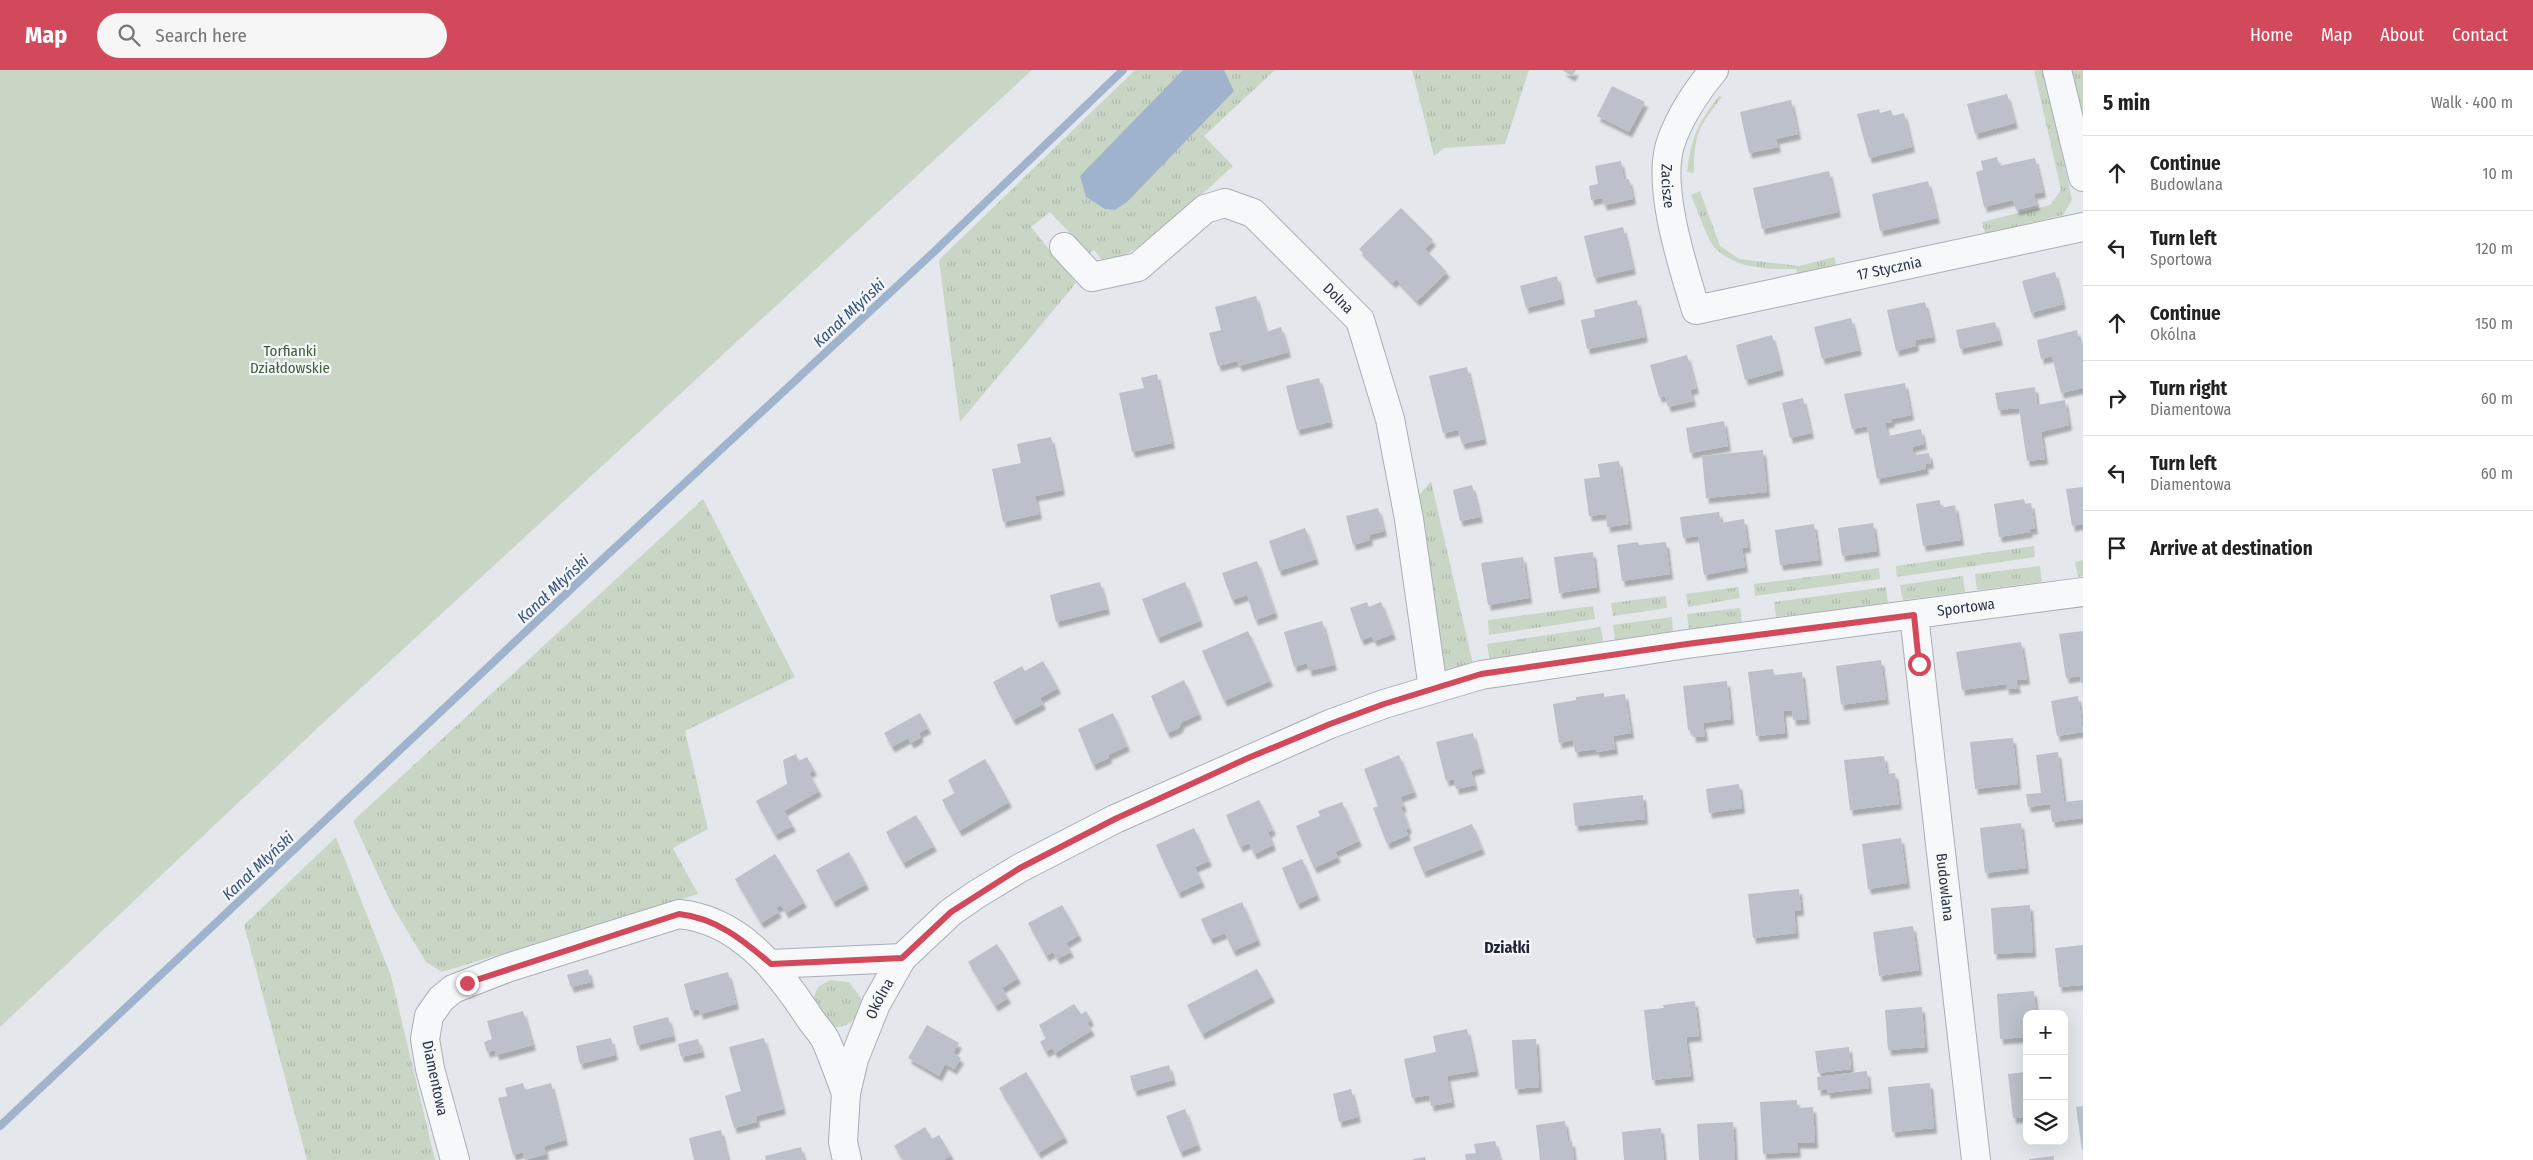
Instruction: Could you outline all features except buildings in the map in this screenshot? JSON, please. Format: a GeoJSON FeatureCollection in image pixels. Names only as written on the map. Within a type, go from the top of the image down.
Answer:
{"type":"FeatureCollection","features":[{"type":"Feature","properties":{"kind":"street","name":"Zacisze"},"geometry":{"type":"LineString","coordinates":[[1696,310],[1682,264],[1668,196],[1666,166],[1670,147],[1680,119],[1697,90],[1714,70]]}},
{"type":"Feature","properties":{"kind":"street"},"geometry":{"type":"LineString","coordinates":[[2057,70],[2083,177]]}},
{"type":"Feature","properties":{"kind":"street","name":"Dolna"},"geometry":{"type":"LineString","coordinates":[[1064,247],[1092,277],[1138,267],[1204,209],[1225,203],[1253,213],[1360,320],[1390,419],[1409,519],[1433,689]]}},
{"type":"Feature","properties":{"kind":"street","name":"17 Stycznia"},"geometry":{"type":"LineString","coordinates":[[1696,310],[2083,227]]}},
{"type":"Feature","properties":{"kind":"street","name":"Sportowa"},"geometry":{"type":"LineString","coordinates":[[1433,689],[1481,674],[1687,644],[2083,592]]}},
{"type":"Feature","properties":{"kind":"street","name":"Budowlana"},"geometry":{"type":"LineString","coordinates":[[1914,615],[1976,1160]]}},
{"type":"Feature","properties":{"kind":"street","name":"Okólna"},"geometry":{"type":"LineString","coordinates":[[846,1160],[843,1142],[846,1093],[854,1059],[876,1004],[902,958],[951,912],[977,894],[1070,842],[1239,762],[1330,724],[1433,689]]}},
{"type":"Feature","properties":{"kind":"street","name":"Diamentowa"},"geometry":{"type":"LineString","coordinates":[[455,1160],[430,1069],[425,1039],[428,1016],[453,988],[507,968],[679,914],[704,918],[718,924],[746,943],[771,964],[824,1038],[846,1093]]}},
{"type":"Feature","properties":{"kind":"street"},"geometry":{"type":"LineString","coordinates":[[771,964],[902,958]]}},
{"type":"Feature","properties":{"kind":"street"},"geometry":{"type":"LineString","coordinates":[[859,960],[876,1004]]}},
{"type":"Feature","properties":{"kind":"street"},"geometry":{"type":"LineString","coordinates":[[800,1003],[822,962]]}},
{"type":"Feature","properties":{"kind":"street"},"geometry":{"type":"LineString","coordinates":[[824,1038],[842,1038],[865,1032]]}},
{"type":"Feature","properties":{"kind":"green space","name":"Torfianki Działdowskie"},"geometry":{"type":"Polygon","coordinates":[[[0,70],[1032,70],[323,723],[0,1027],[0,70]]]}},
{"type":"Feature","properties":{"kind":"green space"},"geometry":{"type":"Polygon","coordinates":[[[1135,70],[1275,70],[1204,136],[1233,166],[1153,239],[1106,265],[1094,250],[1085,257],[1067,238],[1069,232],[1050,212],[1031,227],[1076,283],[960,422],[939,260],[1135,70]]]}},
{"type":"Feature","properties":{"kind":"green space"},"geometry":{"type":"Polygon","coordinates":[[[1412,70],[1529,70],[1505,144],[1444,148],[1434,156],[1412,70]]]}},
{"type":"Feature","properties":{"kind":"green space"},"geometry":{"type":"Polygon","coordinates":[[[2034,70],[2044,70],[2072,200],[2063,215],[1985,234],[1982,222],[2050,205],[2061,190],[2034,70]]]}},
{"type":"Feature","properties":{"kind":"green space"},"geometry":{"type":"Polygon","coordinates":[[[2072,70],[2083,70],[2083,117],[2072,70]]]}},
{"type":"Feature","properties":{"kind":"green space"},"geometry":{"type":"Polygon","coordinates":[[[1719,96],[1722,97],[1699,132],[1695,149],[1694,173],[1687,172],[1691,149],[1697,131],[1705,115],[1719,96]]]}},
{"type":"Feature","properties":{"kind":"green space"},"geometry":{"type":"Polygon","coordinates":[[[1700,191],[1720,246],[1739,259],[1799,266],[1834,257],[1837,267],[1798,277],[1796,269],[1753,267],[1733,261],[1715,248],[1709,238],[1691,195],[1700,191]]]}},
{"type":"Feature","properties":{"kind":"green space"},"geometry":{"type":"Polygon","coordinates":[[[1431,481],[1473,664],[1444,672],[1417,498],[1431,481]]]}},
{"type":"Feature","properties":{"kind":"green space"},"geometry":{"type":"Polygon","coordinates":[[[703,499],[795,677],[685,731],[708,829],[673,848],[698,894],[442,972],[426,962],[393,907],[353,821],[703,499]]]}},
{"type":"Feature","properties":{"kind":"green space"},"geometry":{"type":"Polygon","coordinates":[[[2034,546],[2035,557],[1897,577],[1896,566],[2034,546]]]}},
{"type":"Feature","properties":{"kind":"green space"},"geometry":{"type":"Polygon","coordinates":[[[2083,560],[2083,576],[2078,577],[2075,562],[2083,560]]]}},
{"type":"Feature","properties":{"kind":"green space"},"geometry":{"type":"Polygon","coordinates":[[[2040,566],[2042,582],[1977,590],[1975,574],[2040,566]]]}},
{"type":"Feature","properties":{"kind":"green space"},"geometry":{"type":"Polygon","coordinates":[[[1879,568],[1880,579],[1755,596],[1754,584],[1879,568]]]}},
{"type":"Feature","properties":{"kind":"green space"},"geometry":{"type":"Polygon","coordinates":[[[1963,576],[1965,592],[1903,600],[1900,585],[1963,576]]]}},
{"type":"Feature","properties":{"kind":"green space"},"geometry":{"type":"Polygon","coordinates":[[[1738,587],[1740,598],[1688,607],[1686,594],[1738,587]]]}},
{"type":"Feature","properties":{"kind":"green space"},"geometry":{"type":"Polygon","coordinates":[[[1886,587],[1888,603],[1776,617],[1774,602],[1886,587]]]}},
{"type":"Feature","properties":{"kind":"green space"},"geometry":{"type":"Polygon","coordinates":[[[1666,596],[1667,608],[1613,616],[1611,603],[1666,596]]]}},
{"type":"Feature","properties":{"kind":"green space"},"geometry":{"type":"Polygon","coordinates":[[[1593,606],[1595,619],[1489,635],[1488,620],[1593,606]]]}},
{"type":"Feature","properties":{"kind":"green space"},"geometry":{"type":"Polygon","coordinates":[[[1740,608],[1742,622],[1689,629],[1687,614],[1740,608]]]}},
{"type":"Feature","properties":{"kind":"green space"},"geometry":{"type":"Polygon","coordinates":[[[1672,617],[1673,631],[1615,640],[1613,625],[1672,617]]]}},
{"type":"Feature","properties":{"kind":"green space"},"geometry":{"type":"Polygon","coordinates":[[[1601,627],[1603,641],[1490,662],[1487,644],[1601,627]]]}},
{"type":"Feature","properties":{"kind":"green space"},"geometry":{"type":"Polygon","coordinates":[[[336,837],[391,976],[435,1160],[307,1160],[244,925],[336,837]]]}},
{"type":"Feature","properties":{"kind":"green space"},"geometry":{"type":"Polygon","coordinates":[[[830,980],[849,982],[861,998],[861,1005],[856,1017],[840,1027],[827,1026],[813,999],[818,987],[830,980]]]}},
{"type":"Feature","properties":{"kind":"water"},"geometry":{"type":"Polygon","coordinates":[[[1183,70],[1224,70],[1234,91],[1127,202],[1115,210],[1105,209],[1086,197],[1080,176],[1183,70]]]}},
{"type":"Feature","properties":{"kind":"waterway","name":"Kanał Młyński"},"geometry":{"type":"LineString","coordinates":[[0,1126],[604,558],[936,250],[1123,70]]}},
{"type":"Feature","properties":{"kind":"district","name":"Działki"},"geometry":{"type":"Point","coordinates":[1507,947]}},
{"type":"Feature","properties":{"kind":"route"},"geometry":{"type":"LineString","coordinates":[[467,983],[507,968],[679,914],[704,918],[718,924],[746,943],[771,964],[902,958],[951,912],[977,894],[1020,868],[1115,819],[1248,758],[1330,724],[1384,704],[1481,674],[1687,644],[1914,615],[1919,664]]}}]}
